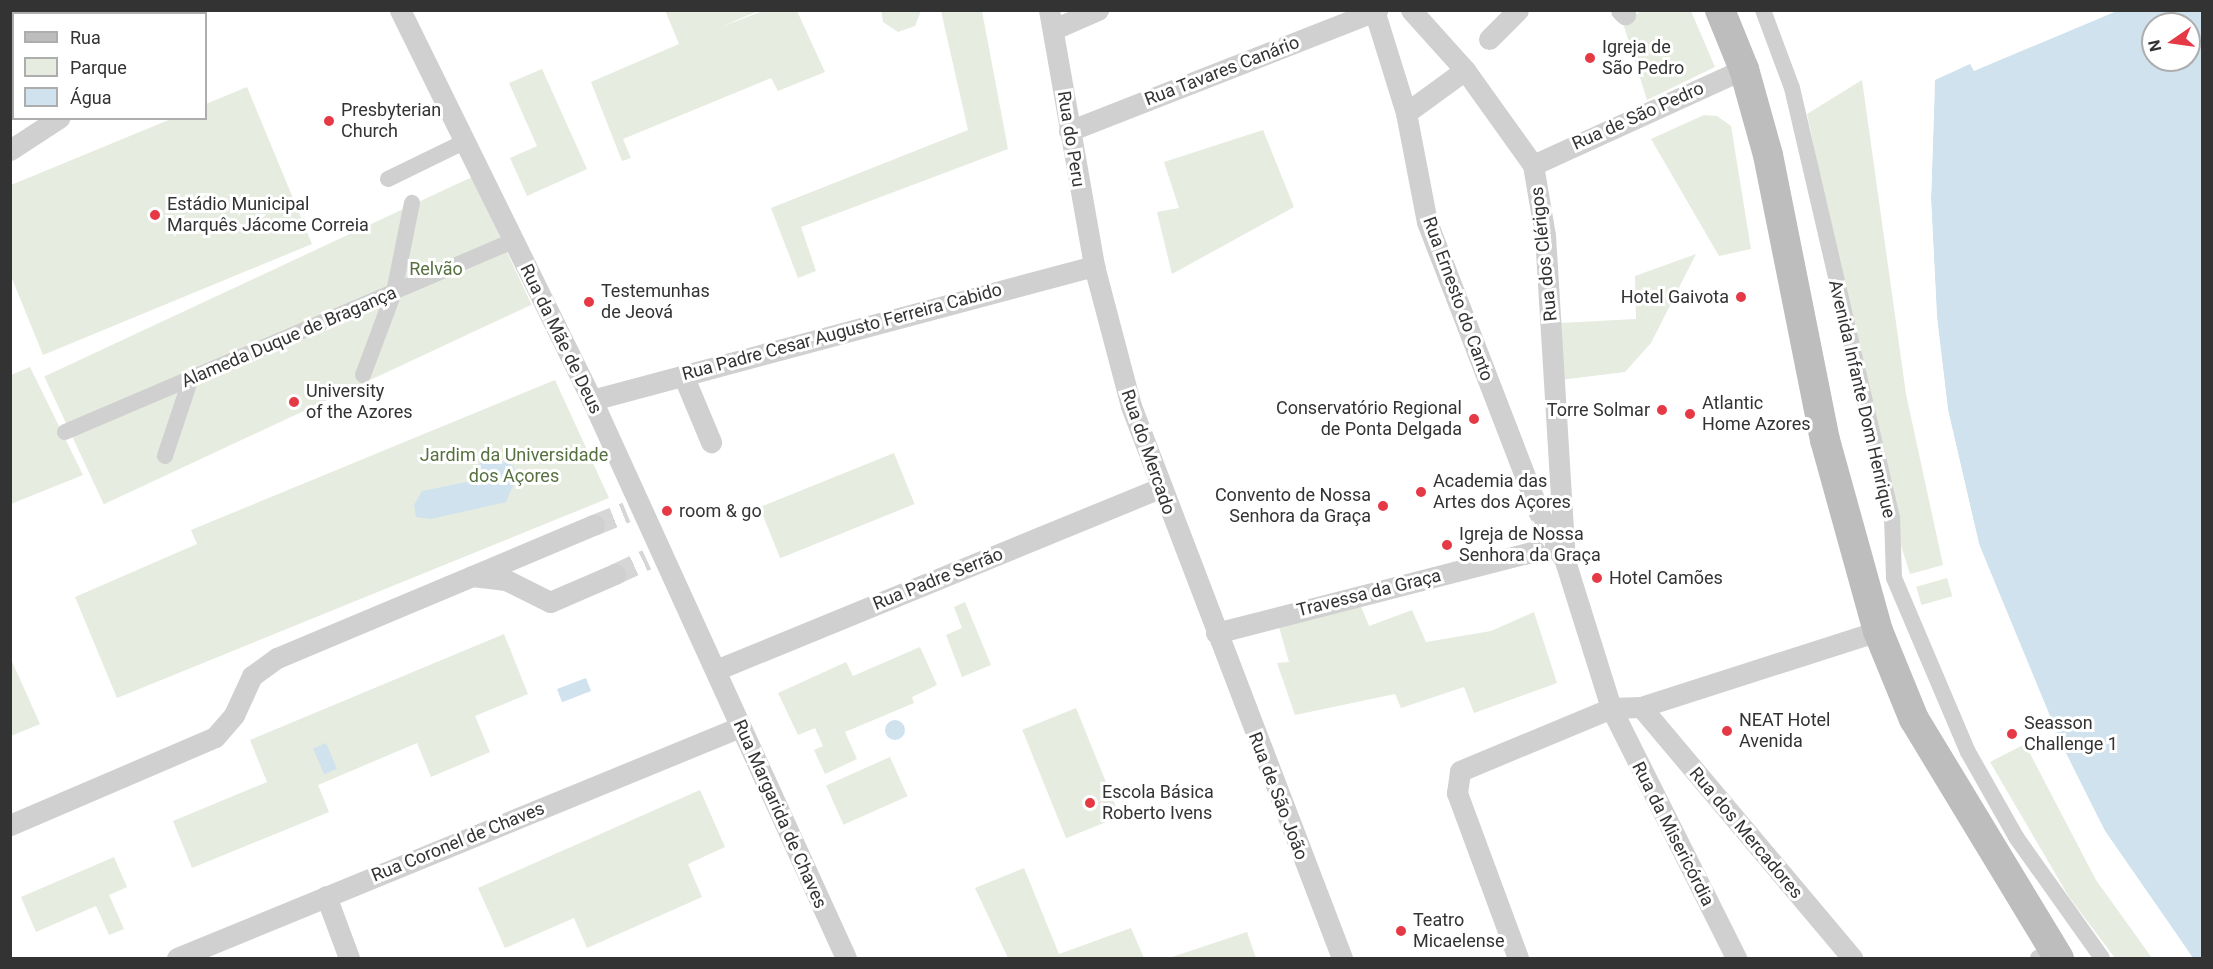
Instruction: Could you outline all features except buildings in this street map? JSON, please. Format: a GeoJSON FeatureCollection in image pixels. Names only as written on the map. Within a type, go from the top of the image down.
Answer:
{"type":"FeatureCollection","features":[{"type":"Feature","properties":{"kind":"main road"},"geometry":{"type":"LineString","coordinates":[[1720,10],[1744,69],[1768,155],[1825,440],[1878,631],[1914,719],[2046,958]]}},
{"type":"Feature","properties":{"kind":"street","name":"Rua da Mãe de Deus"},"geometry":{"type":"LineString","coordinates":[[399,10],[466,141],[592,400],[654,556],[716,670]]}},
{"type":"Feature","properties":{"kind":"street"},"geometry":{"type":"LineString","coordinates":[[1052,20],[1098,10]]}},
{"type":"Feature","properties":{"kind":"street","name":"Rua dos Clérigos"},"geometry":{"type":"LineString","coordinates":[[1411,10],[1465,70],[1533,165],[1545,235],[1563,505],[1560,554]]}},
{"type":"Feature","properties":{"kind":"street"},"geometry":{"type":"LineString","coordinates":[[1489,39],[1518,10]]}},
{"type":"Feature","properties":{"kind":"street","name":"Avenida Infante Dom Henrique"},"geometry":{"type":"LineString","coordinates":[[1763,10],[1792,88],[1892,517],[1894,578],[1968,752],[2016,837],[2102,958]]}},
{"type":"Feature","properties":{"kind":"street","name":"Rua Ernesto do Canto"},"geometry":{"type":"LineString","coordinates":[[1375,11],[1406,113],[1427,222],[1539,513],[1560,554]]}},
{"type":"Feature","properties":{"kind":"street","name":"Rua Tavares Canário"},"geometry":{"type":"LineString","coordinates":[[1069,131],[1375,11]]}},
{"type":"Feature","properties":{"kind":"street","name":"Rua do Peru"},"geometry":{"type":"LineString","coordinates":[[1052,20],[1069,131],[1094,266]]}},
{"type":"Feature","properties":{"kind":"street","name":"Rua de São Pedro"},"geometry":{"type":"LineString","coordinates":[[1533,165],[1744,69]]}},
{"type":"Feature","properties":{"kind":"street"},"geometry":{"type":"LineString","coordinates":[[1406,113],[1465,70]]}},
{"type":"Feature","properties":{"kind":"street"},"geometry":{"type":"LineString","coordinates":[[10,150],[56,120]]}},
{"type":"Feature","properties":{"kind":"street"},"geometry":{"type":"LineString","coordinates":[[388,179],[466,141]]}},
{"type":"Feature","properties":{"kind":"street"},"geometry":{"type":"LineString","coordinates":[[363,375],[394,292],[412,203]]}},
{"type":"Feature","properties":{"kind":"street","name":"Alameda Duque de Bragança"},"geometry":{"type":"LineString","coordinates":[[65,432],[513,241]]}},
{"type":"Feature","properties":{"kind":"street","name":"Rua Padre Cesar Augusto Ferreira Cabido"},"geometry":{"type":"LineString","coordinates":[[592,400],[1094,266]]}},
{"type":"Feature","properties":{"kind":"street","name":"Rua do Mercado"},"geometry":{"type":"LineString","coordinates":[[1094,266],[1131,406],[1216,633]]}},
{"type":"Feature","properties":{"kind":"street"},"geometry":{"type":"LineString","coordinates":[[683,375],[711,442]]}},
{"type":"Feature","properties":{"kind":"street"},"geometry":{"type":"LineString","coordinates":[[165,456],[191,378]]}},
{"type":"Feature","properties":{"kind":"street","name":"Rua Padre Serrão"},"geometry":{"type":"LineString","coordinates":[[716,670],[1160,488]]}},
{"type":"Feature","properties":{"kind":"street"},"geometry":{"type":"LineString","coordinates":[[1539,513],[1552,516],[1563,505]]}},
{"type":"Feature","properties":{"kind":"street"},"geometry":{"type":"LineString","coordinates":[[10,825],[199,746],[225,728],[261,666],[462,577],[594,525]]}},
{"type":"Feature","properties":{"kind":"street","name":"Travessa da Graça"},"geometry":{"type":"LineString","coordinates":[[1216,633],[1560,554]]}},
{"type":"Feature","properties":{"kind":"street","name":"Rua da Misericórdia"},"geometry":{"type":"LineString","coordinates":[[1560,554],[1611,708],[1736,958]]}},
{"type":"Feature","properties":{"kind":"street"},"geometry":{"type":"LineString","coordinates":[[462,577],[506,580],[550,602],[615,574]]}},
{"type":"Feature","properties":{"kind":"street"},"geometry":{"type":"LineString","coordinates":[[1518,958],[1457,793],[1460,771],[1611,708],[1641,707],[1878,631]]}},
{"type":"Feature","properties":{"kind":"street","name":"Rua de São João"},"geometry":{"type":"LineString","coordinates":[[1216,633],[1342,958]]}},
{"type":"Feature","properties":{"kind":"street","name":"Rua Margarida de Chaves"},"geometry":{"type":"LineString","coordinates":[[716,670],[846,958]]}},
{"type":"Feature","properties":{"kind":"street","name":"Rua dos Mercadores"},"geometry":{"type":"LineString","coordinates":[[1641,707],[1847,957]]}},
{"type":"Feature","properties":{"kind":"street","name":"Rua Coronel de Chaves"},"geometry":{"type":"LineString","coordinates":[[177,958],[740,727]]}},
{"type":"Feature","properties":{"kind":"street"},"geometry":{"type":"LineString","coordinates":[[326,896],[349,958]]}},
{"type":"Feature","properties":{"kind":"green space"},"geometry":{"type":"Polygon","coordinates":[[[665,10],[758,11],[721,27],[763,11],[797,11],[825,72],[778,91],[771,78],[623,139],[631,158],[622,161],[591,82],[679,44],[665,10]]]}},
{"type":"Feature","properties":{"kind":"green space"},"geometry":{"type":"Polygon","coordinates":[[[881,10],[921,11],[915,26],[898,32],[883,22],[881,10]]]}},
{"type":"Feature","properties":{"kind":"green space"},"geometry":{"type":"Polygon","coordinates":[[[941,11],[982,11],[1008,149],[801,227],[816,271],[798,278],[771,208],[968,130],[941,11]]]}},
{"type":"Feature","properties":{"kind":"green space"},"geometry":{"type":"Polygon","coordinates":[[[1641,11],[1691,11],[1715,67],[1647,100],[1623,23],[1641,11]]]}},
{"type":"Feature","properties":{"kind":"green space"},"geometry":{"type":"Polygon","coordinates":[[[542,69],[587,169],[527,196],[510,158],[537,146],[509,83],[542,69]]]}},
{"type":"Feature","properties":{"kind":"green space"},"geometry":{"type":"Polygon","coordinates":[[[1862,80],[1906,394],[1943,565],[1910,574],[1892,517],[1807,114],[1862,80]]]}},
{"type":"Feature","properties":{"kind":"green space","name":"Estádio Municipal Marquês Jácome Correia"},"geometry":{"type":"Polygon","coordinates":[[[247,87],[312,244],[43,355],[11,276],[11,185],[169,120],[207,120],[207,104],[247,87]]]}},
{"type":"Feature","properties":{"kind":"green space"},"geometry":{"type":"Polygon","coordinates":[[[1704,115],[1717,116],[1731,126],[1751,249],[1719,256],[1651,139],[1704,115]]]}},
{"type":"Feature","properties":{"kind":"green space"},"geometry":{"type":"Polygon","coordinates":[[[1263,130],[1294,207],[1172,274],[1157,212],[1179,208],[1164,162],[1263,130]]]}},
{"type":"Feature","properties":{"kind":"green space","name":"Relvão"},"geometry":{"type":"Polygon","coordinates":[[[472,177],[532,305],[104,504],[44,376],[472,177]]]}},
{"type":"Feature","properties":{"kind":"green space"},"geometry":{"type":"Polygon","coordinates":[[[1696,254],[1651,343],[1625,372],[1560,380],[1560,323],[1636,319],[1635,276],[1696,254]]]}},
{"type":"Feature","properties":{"kind":"green space"},"geometry":{"type":"Polygon","coordinates":[[[30,367],[83,475],[11,504],[11,375],[30,367]]]}},
{"type":"Feature","properties":{"kind":"green space","name":"Jardim da Universidade dos Açores"},"geometry":{"type":"Polygon","coordinates":[[[555,380],[609,498],[117,698],[75,597],[197,544],[191,530],[555,380]]]}},
{"type":"Feature","properties":{"kind":"green space"},"geometry":{"type":"Polygon","coordinates":[[[894,453],[915,504],[780,558],[760,507],[894,453]]]}},
{"type":"Feature","properties":{"kind":"green space"},"geometry":{"type":"Polygon","coordinates":[[[1947,578],[1952,596],[1921,605],[1916,587],[1947,578]]]}},
{"type":"Feature","properties":{"kind":"green space"},"geometry":{"type":"Polygon","coordinates":[[[965,602],[991,665],[962,677],[946,635],[962,628],[954,607],[965,602]]]}},
{"type":"Feature","properties":{"kind":"green space"},"geometry":{"type":"Polygon","coordinates":[[[1360,604],[1369,626],[1412,610],[1426,642],[1491,631],[1534,612],[1557,683],[1474,713],[1464,687],[1401,708],[1395,694],[1295,715],[1277,663],[1289,662],[1279,627],[1360,604]]]}},
{"type":"Feature","properties":{"kind":"green space"},"geometry":{"type":"Polygon","coordinates":[[[504,634],[528,694],[475,716],[490,752],[431,777],[417,743],[318,785],[329,812],[192,868],[173,821],[267,782],[250,740],[504,634]]]}},
{"type":"Feature","properties":{"kind":"green space"},"geometry":{"type":"Polygon","coordinates":[[[920,647],[937,685],[912,697],[914,703],[845,732],[857,759],[825,774],[814,750],[823,746],[815,728],[798,735],[778,693],[846,662],[853,676],[920,647]]]}},
{"type":"Feature","properties":{"kind":"green space"},"geometry":{"type":"Polygon","coordinates":[[[10,657],[40,724],[11,736],[10,736],[10,657]]]}},
{"type":"Feature","properties":{"kind":"green space"},"geometry":{"type":"Polygon","coordinates":[[[1076,708],[1120,816],[1066,838],[1022,730],[1076,708]]]}},
{"type":"Feature","properties":{"kind":"green space"},"geometry":{"type":"Polygon","coordinates":[[[2025,744],[2096,880],[2152,958],[2115,958],[2069,897],[1990,762],[2025,744]]]}},
{"type":"Feature","properties":{"kind":"green space"},"geometry":{"type":"Polygon","coordinates":[[[890,757],[907,796],[844,825],[826,785],[890,757]]]}},
{"type":"Feature","properties":{"kind":"green space"},"geometry":{"type":"Polygon","coordinates":[[[700,790],[725,847],[688,864],[702,897],[587,948],[574,918],[505,948],[478,888],[700,790]]]}},
{"type":"Feature","properties":{"kind":"green space"},"geometry":{"type":"Polygon","coordinates":[[[114,857],[127,887],[109,895],[124,929],[109,935],[96,906],[36,932],[21,897],[114,857]]]}},
{"type":"Feature","properties":{"kind":"green space"},"geometry":{"type":"Polygon","coordinates":[[[1024,868],[1059,954],[1131,928],[1144,958],[1008,958],[975,888],[1024,868]]]}},
{"type":"Feature","properties":{"kind":"green space"},"geometry":{"type":"Polygon","coordinates":[[[1247,932],[1256,958],[1169,958],[1247,932]]]}},
{"type":"Feature","properties":{"kind":"water"},"geometry":{"type":"Polygon","coordinates":[[[2117,11],[2202,11],[2202,958],[2193,958],[2105,831],[2045,711],[1979,544],[1948,410],[1937,318],[1931,199],[1935,80],[1970,64],[1974,71],[2117,11]]]}},
{"type":"Feature","properties":{"kind":"water"},"geometry":{"type":"Polygon","coordinates":[[[494,458],[514,466],[515,481],[506,502],[431,519],[416,517],[414,505],[422,491],[467,482],[481,462],[494,458]]]}},
{"type":"Feature","properties":{"kind":"water"},"geometry":{"type":"Polygon","coordinates":[[[586,678],[591,691],[562,702],[557,689],[586,678]]]}},
{"type":"Feature","properties":{"kind":"water"},"geometry":{"type":"Polygon","coordinates":[[[895,720],[902,723],[905,730],[902,737],[895,740],[888,737],[885,730],[888,723],[895,720]]]}},
{"type":"Feature","properties":{"kind":"water"},"geometry":{"type":"Polygon","coordinates":[[[326,743],[337,769],[324,774],[313,748],[326,743]]]}},
{"type":"Feature","properties":{"kind":"pier"},"geometry":{"type":"Polygon","coordinates":[[[1935,80],[1931,199],[1937,318],[1948,410],[1979,544],[2072,769],[2105,831],[2193,958],[2102,833],[2069,770],[1976,545],[1945,411],[1934,318],[1928,198],[1935,80]]]}},
{"type":"Feature","properties":{"kind":"tunnel"},"geometry":{"type":"LineString","coordinates":[[594,525],[627,512]]}},
{"type":"Feature","properties":{"kind":"tunnel"},"geometry":{"type":"LineString","coordinates":[[615,574],[647,559]]}},
{"type":"Feature","properties":{"kind":"place","name":"Igreja de São Pedro"},"geometry":{"type":"Point","coordinates":[1590,58]}},
{"type":"Feature","properties":{"kind":"place","name":"Presbyterian Church"},"geometry":{"type":"Point","coordinates":[329,121]}},
{"type":"Feature","properties":{"kind":"place","name":"Estádio Municipal Marquês Jácome Correia"},"geometry":{"type":"Point","coordinates":[155,215]}},
{"type":"Feature","properties":{"kind":"place","name":"Hotel Gaivota"},"geometry":{"type":"Point","coordinates":[1741,297]}},
{"type":"Feature","properties":{"kind":"place","name":"Testemunhas de Jeová"},"geometry":{"type":"Point","coordinates":[589,302]}},
{"type":"Feature","properties":{"kind":"place","name":"University of the Azores"},"geometry":{"type":"Point","coordinates":[294,402]}},
{"type":"Feature","properties":{"kind":"place","name":"Torre Solmar"},"geometry":{"type":"Point","coordinates":[1662,410]}},
{"type":"Feature","properties":{"kind":"place","name":"Atlantic Home Azores"},"geometry":{"type":"Point","coordinates":[1690,414]}},
{"type":"Feature","properties":{"kind":"place","name":"Conservatório Regional de Ponta Delgada"},"geometry":{"type":"Point","coordinates":[1474,419]}},
{"type":"Feature","properties":{"kind":"place","name":"Academia das Artes dos Açores"},"geometry":{"type":"Point","coordinates":[1421,492]}},
{"type":"Feature","properties":{"kind":"place","name":"Convento de Nossa Senhora da Graça"},"geometry":{"type":"Point","coordinates":[1383,506]}},
{"type":"Feature","properties":{"kind":"place","name":"room & go"},"geometry":{"type":"Point","coordinates":[667,511]}},
{"type":"Feature","properties":{"kind":"place","name":"Igreja de Nossa Senhora da Graça"},"geometry":{"type":"Point","coordinates":[1447,545]}},
{"type":"Feature","properties":{"kind":"place","name":"Hotel Camões"},"geometry":{"type":"Point","coordinates":[1597,578]}},
{"type":"Feature","properties":{"kind":"place","name":"NEAT Hotel Avenida"},"geometry":{"type":"Point","coordinates":[1727,731]}},
{"type":"Feature","properties":{"kind":"place","name":"Seasson Challenge 1"},"geometry":{"type":"Point","coordinates":[2012,734]}},
{"type":"Feature","properties":{"kind":"place","name":"Escola Básica Roberto Ivens"},"geometry":{"type":"Point","coordinates":[1090,803]}},
{"type":"Feature","properties":{"kind":"place","name":"Teatro Micaelense"},"geometry":{"type":"Point","coordinates":[1401,931]}}]}
